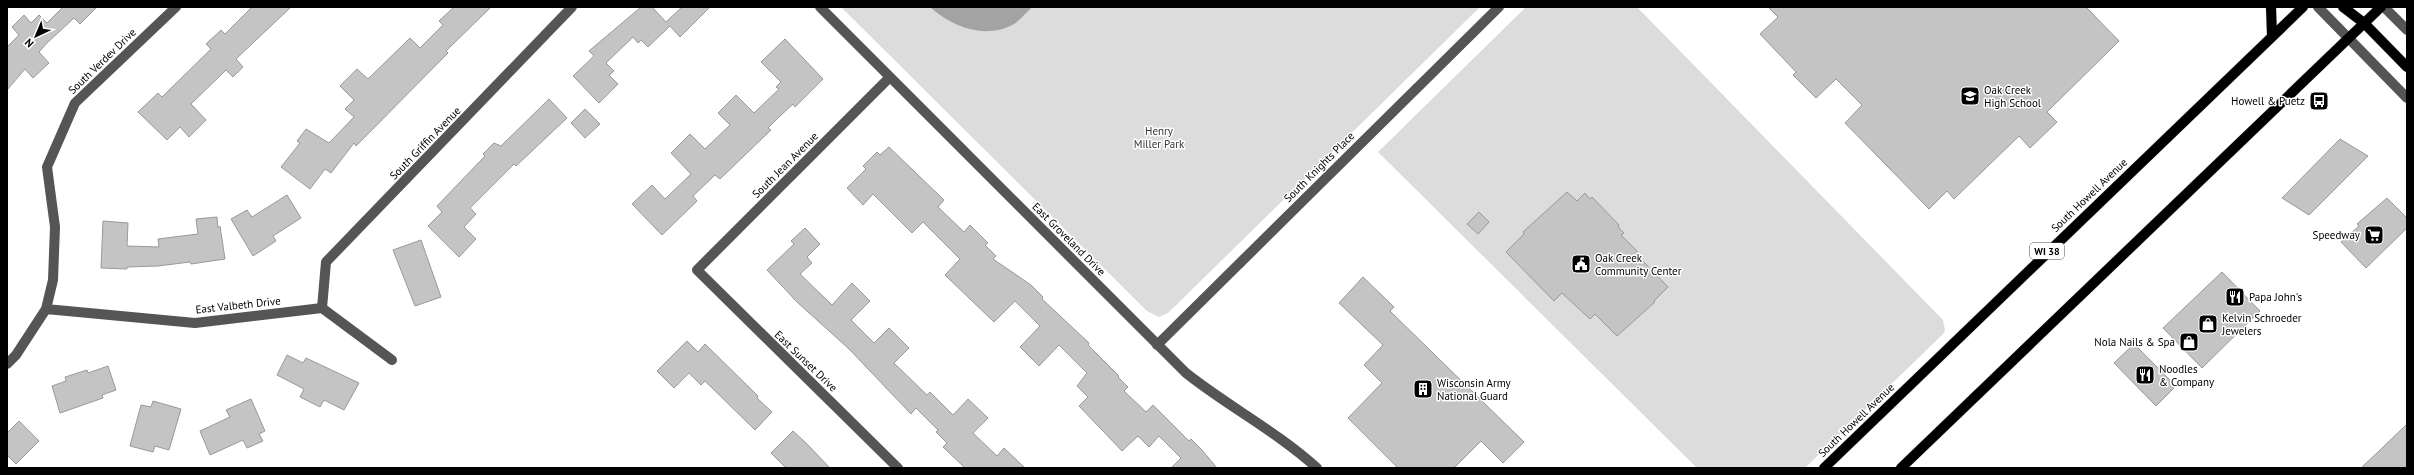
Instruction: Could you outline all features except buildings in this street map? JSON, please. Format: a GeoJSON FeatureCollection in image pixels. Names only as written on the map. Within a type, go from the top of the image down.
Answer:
{"type":"FeatureCollection","features":[{"type":"Feature","properties":{"kind":"main road"},"geometry":{"type":"LineString","coordinates":[[2271,7],[2272,36]]}},
{"type":"Feature","properties":{"kind":"main road","name":"South Howell Avenue"},"geometry":{"type":"LineString","coordinates":[[1824,468],[2303,7]]}},
{"type":"Feature","properties":{"kind":"main road"},"geometry":{"type":"LineString","coordinates":[[2343,7],[2364,23],[2407,67]]}},
{"type":"Feature","properties":{"kind":"main road"},"geometry":{"type":"LineString","coordinates":[[1901,468],[2380,7]]}},
{"type":"Feature","properties":{"kind":"street","name":"South Verdev Drive"},"geometry":{"type":"LineString","coordinates":[[7,364],[16,355],[46,309],[53,280],[55,227],[47,167],[75,103],[176,7]]}},
{"type":"Feature","properties":{"kind":"street","name":"South Griffin Avenue"},"geometry":{"type":"LineString","coordinates":[[322,308],[326,262],[572,7]]}},
{"type":"Feature","properties":{"kind":"street","name":"East Groveland Drive"},"geometry":{"type":"LineString","coordinates":[[820,7],[1157,345],[1201,385],[1274,432],[1317,468]]}},
{"type":"Feature","properties":{"kind":"street","name":"South Knights Place"},"geometry":{"type":"LineString","coordinates":[[1157,345],[1499,7]]}},
{"type":"Feature","properties":{"kind":"street"},"geometry":{"type":"LineString","coordinates":[[2318,7],[2407,98]]}},
{"type":"Feature","properties":{"kind":"street"},"geometry":{"type":"LineString","coordinates":[[2384,7],[2407,30]]}},
{"type":"Feature","properties":{"kind":"street","name":"South Jean Avenue"},"geometry":{"type":"LineString","coordinates":[[697,270],[890,77]]}},
{"type":"Feature","properties":{"kind":"street","name":"East Sunset Drive"},"geometry":{"type":"LineString","coordinates":[[697,270],[898,468]]}},
{"type":"Feature","properties":{"kind":"street","name":"East Valbeth Drive"},"geometry":{"type":"LineString","coordinates":[[46,309],[196,322],[322,308]]}},
{"type":"Feature","properties":{"kind":"street"},"geometry":{"type":"LineString","coordinates":[[322,308],[392,360]]}},
{"type":"Feature","properties":{"kind":"green space","name":"Henry Miller Park"},"geometry":{"type":"Polygon","coordinates":[[[841,7],[1480,7],[1168,313],[1159,317],[1147,311],[841,7]]]}},
{"type":"Feature","properties":{"kind":"green space"},"geometry":{"type":"Polygon","coordinates":[[[1526,7],[1637,7],[1943,320],[1945,330],[1943,334],[1805,468],[1697,468],[1378,152],[1526,7]]]}},
{"type":"Feature","properties":{"kind":"shaded area"},"geometry":{"type":"Polygon","coordinates":[[[930,7],[1032,7],[1014,24],[1003,29],[981,31],[970,29],[948,20],[930,7]]]}},
{"type":"Feature","properties":{"kind":"place","name":"Oak Creek High School"},"geometry":{"type":"Point","coordinates":[1970,96]}},
{"type":"Feature","properties":{"kind":"place","name":"Howell & Puetz"},"geometry":{"type":"Point","coordinates":[2319,101]}},
{"type":"Feature","properties":{"kind":"place","name":"Speedway"},"geometry":{"type":"Point","coordinates":[2374,235]}},
{"type":"Feature","properties":{"kind":"place","name":"Oak Creek Community Center"},"geometry":{"type":"Point","coordinates":[1581,264]}},
{"type":"Feature","properties":{"kind":"place","name":"Papa John's"},"geometry":{"type":"Point","coordinates":[2235,297]}},
{"type":"Feature","properties":{"kind":"place","name":"Kelvin Schroeder Jewelers"},"geometry":{"type":"Point","coordinates":[2208,324]}},
{"type":"Feature","properties":{"kind":"place","name":"Nola Nails & Spa"},"geometry":{"type":"Point","coordinates":[2189,342]}},
{"type":"Feature","properties":{"kind":"place","name":"Noodles & Company"},"geometry":{"type":"Point","coordinates":[2145,375]}},
{"type":"Feature","properties":{"kind":"place","name":"Wisconsin Army National Guard"},"geometry":{"type":"Point","coordinates":[1423,389]}}]}
